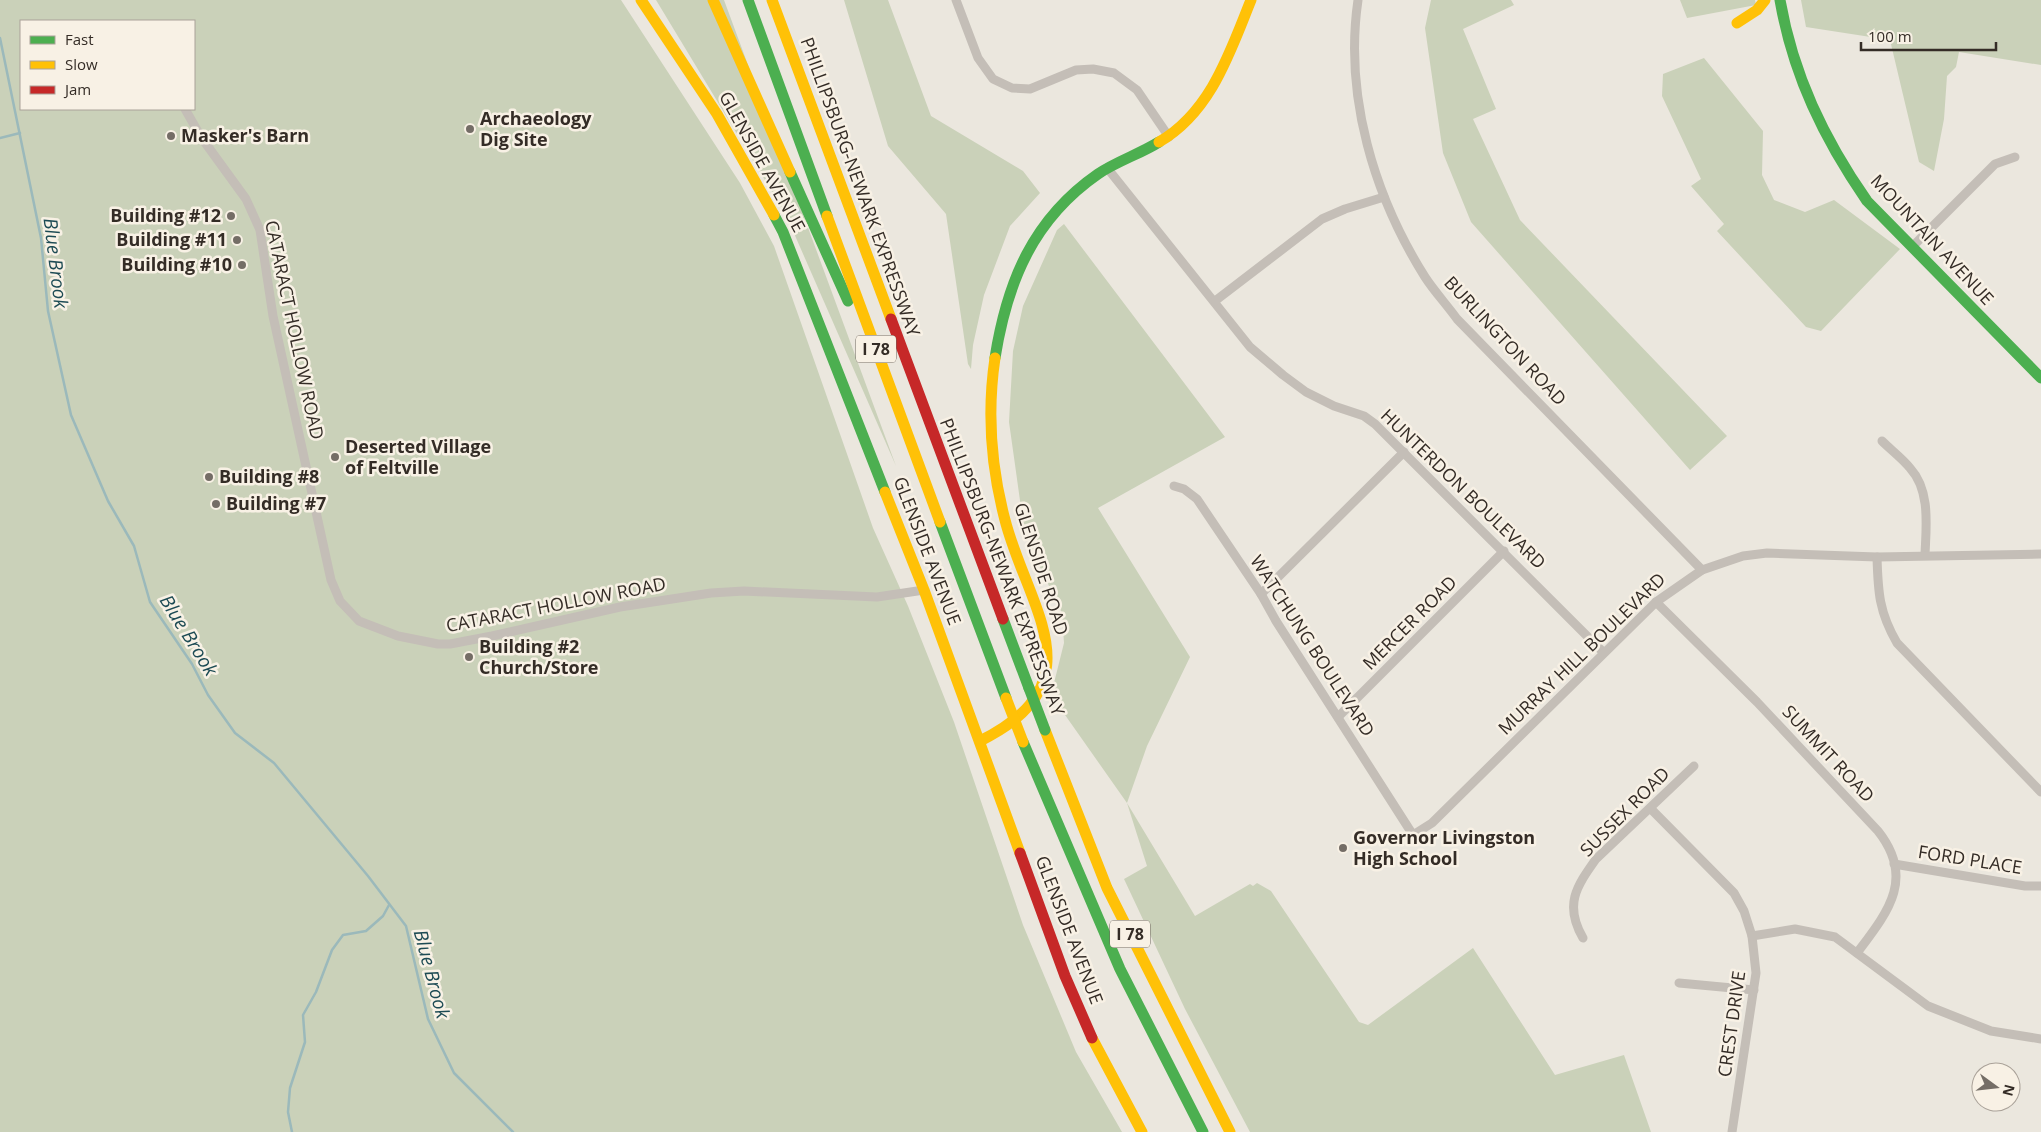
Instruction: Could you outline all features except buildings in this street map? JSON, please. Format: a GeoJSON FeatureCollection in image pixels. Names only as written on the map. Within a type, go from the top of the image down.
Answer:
{"type":"FeatureCollection","features":[{"type":"Feature","properties":{"kind":"main road","name":"GLENSIDE AVENUE"},"geometry":{"type":"LineString","coordinates":[[642,0],[717,114],[783,232],[924,590],[1065,976],[1098,1051],[1142,1132]]}},
{"type":"Feature","properties":{"kind":"main road"},"geometry":{"type":"LineString","coordinates":[[713,0],[779,150],[896,405]]}},
{"type":"Feature","properties":{"kind":"main road","name":"I 78"},"geometry":{"type":"LineString","coordinates":[[748,0],[896,405],[1023,742],[1120,969],[1203,1132]]}},
{"type":"Feature","properties":{"kind":"main road","name":"PHILLIPSBURG-NEWARK EXPRESSWAY"},"geometry":{"type":"LineString","coordinates":[[772,0],[1029,688],[1107,888],[1230,1132]]}},
{"type":"Feature","properties":{"kind":"main road","name":"GLENSIDE ROAD"},"geometry":{"type":"LineString","coordinates":[[980,742],[992,736],[1019,716],[1044,680],[1048,665],[1045,633],[1011,540],[994,470],[990,436],[990,404],[1001,325],[1018,269],[1029,245],[1046,220],[1082,184],[1142,153],[1168,137],[1184,124],[1210,92],[1251,0]]}},
{"type":"Feature","properties":{"kind":"main road"},"geometry":{"type":"LineString","coordinates":[[1737,23],[1758,10],[1765,0]]}},
{"type":"Feature","properties":{"kind":"main road","name":"MOUNTAIN AVENUE"},"geometry":{"type":"LineString","coordinates":[[1780,0],[1789,47],[1799,78],[1828,143],[1867,201],[2041,378]]}},
{"type":"Feature","properties":{"kind":"street"},"geometry":{"type":"LineString","coordinates":[[956,0],[978,58],[994,79],[1012,88],[1023,89],[1040,86],[1076,70],[1093,70],[1114,74],[1137,90],[1168,137]]}},
{"type":"Feature","properties":{"kind":"street","name":"BURLINGTON ROAD"},"geometry":{"type":"LineString","coordinates":[[1358,0],[1357,77],[1362,120],[1372,162],[1384,197],[1404,242],[1422,271],[1458,319],[1702,570]]}},
{"type":"Feature","properties":{"kind":"street","name":"CATARACT HOLLOW ROAD"},"geometry":{"type":"LineString","coordinates":[[186,110],[201,137],[246,199],[260,230],[273,316],[331,580],[340,601],[359,621],[405,638],[427,643],[450,644],[620,607],[711,593],[744,591],[877,597],[924,590]]}},
{"type":"Feature","properties":{"kind":"street"},"geometry":{"type":"LineString","coordinates":[[1912,247],[1995,164],[2015,157]]}},
{"type":"Feature","properties":{"kind":"street","name":"HUNTERDON BOULEVARD"},"geometry":{"type":"LineString","coordinates":[[1108,169],[1250,347],[1282,375],[1313,396],[1364,416],[1404,452],[1604,652]]}},
{"type":"Feature","properties":{"kind":"street"},"geometry":{"type":"LineString","coordinates":[[1215,301],[1322,220],[1345,209],[1384,197]]}},
{"type":"Feature","properties":{"kind":"street"},"geometry":{"type":"LineString","coordinates":[[1882,441],[1912,469],[1921,489],[1926,509],[1925,555]]}},
{"type":"Feature","properties":{"kind":"street"},"geometry":{"type":"LineString","coordinates":[[1261,594],[1404,452]]}},
{"type":"Feature","properties":{"kind":"street","name":"WATCHUNG BOULEVARD"},"geometry":{"type":"LineString","coordinates":[[1174,486],[1184,489],[1197,499],[1261,594],[1276,621],[1413,835]]}},
{"type":"Feature","properties":{"kind":"street","name":"MERCER ROAD"},"geometry":{"type":"LineString","coordinates":[[1338,716],[1504,552]]}},
{"type":"Feature","properties":{"kind":"street","name":"MURRAY HILL BOULEVARD"},"geometry":{"type":"LineString","coordinates":[[1413,835],[1432,823],[1656,602],[1702,570],[1743,556],[1767,553],[1877,557],[2041,554]]}},
{"type":"Feature","properties":{"kind":"street"},"geometry":{"type":"LineString","coordinates":[[1877,557],[1878,590],[1885,622],[1897,643],[2041,792]]}},
{"type":"Feature","properties":{"kind":"street","name":"SUMMIT ROAD"},"geometry":{"type":"LineString","coordinates":[[1656,602],[1757,702],[1878,831],[1890,850],[1894,864],[1895,886],[1890,908],[1857,953]]}},
{"type":"Feature","properties":{"kind":"street","name":"SUSSEX ROAD"},"geometry":{"type":"LineString","coordinates":[[1583,938],[1573,914],[1576,892],[1596,859],[1694,766]]}},
{"type":"Feature","properties":{"kind":"street","name":"CREST DRIVE"},"geometry":{"type":"LineString","coordinates":[[1651,808],[1734,893],[1744,911],[1752,936],[1756,959],[1754,990],[1732,1132]]}},
{"type":"Feature","properties":{"kind":"street","name":"FORD PLACE"},"geometry":{"type":"LineString","coordinates":[[1894,864],[2025,886],[2041,886]]}},
{"type":"Feature","properties":{"kind":"street"},"geometry":{"type":"LineString","coordinates":[[1752,936],[1795,929],[1835,937],[1928,1006],[1991,1031],[2041,1039]]}},
{"type":"Feature","properties":{"kind":"street"},"geometry":{"type":"LineString","coordinates":[[1680,983],[1754,990]]}},
{"type":"Feature","properties":{"kind":"green space"},"geometry":{"type":"Polygon","coordinates":[[[0,0],[621,0],[740,183],[774,246],[873,528],[908,606],[954,722],[1023,925],[1076,1052],[1122,1132],[0,1132],[0,0]]]}},
{"type":"Feature","properties":{"kind":"green space"},"geometry":{"type":"Polygon","coordinates":[[[656,0],[724,0],[896,466],[786,215],[656,0]]]}},
{"type":"Feature","properties":{"kind":"green space"},"geometry":{"type":"Polygon","coordinates":[[[844,0],[888,0],[931,116],[1023,171],[1040,193],[1010,226],[984,295],[973,345],[971,369],[968,364],[946,214],[888,146],[844,0]]]}},
{"type":"Feature","properties":{"kind":"green space"},"geometry":{"type":"Polygon","coordinates":[[[1431,0],[1511,0],[1514,5],[1463,29],[1496,109],[1473,119],[1520,220],[1727,436],[1690,470],[1471,222],[1443,153],[1425,28],[1431,0]]]}},
{"type":"Feature","properties":{"kind":"green space"},"geometry":{"type":"Polygon","coordinates":[[[1680,0],[1755,0],[1756,5],[1687,18],[1680,0]]]}},
{"type":"Feature","properties":{"kind":"green space"},"geometry":{"type":"Polygon","coordinates":[[[1801,0],[2041,0],[2041,65],[1959,52],[1956,67],[1947,76],[1944,119],[1934,171],[1919,162],[1890,40],[1806,27],[1801,0]]]}},
{"type":"Feature","properties":{"kind":"green space"},"geometry":{"type":"Polygon","coordinates":[[[1704,58],[1763,131],[1762,175],[1774,200],[1805,212],[1834,200],[1900,249],[1821,331],[1806,327],[1717,231],[1724,224],[1691,186],[1701,179],[1662,96],[1663,74],[1704,58]]]}},
{"type":"Feature","properties":{"kind":"green space"},"geometry":{"type":"Polygon","coordinates":[[[1064,224],[1225,437],[1098,508],[1190,657],[1147,746],[1127,803],[1051,695],[1064,643],[1062,613],[1025,536],[1009,422],[1013,351],[1023,306],[1057,230],[1064,224]]]}},
{"type":"Feature","properties":{"kind":"green space"},"geometry":{"type":"Polygon","coordinates":[[[1127,803],[1195,916],[1250,884],[1253,886],[1257,883],[1271,891],[1359,1022],[1368,1025],[1473,948],[1555,1075],[1624,1055],[1651,1132],[1250,1132],[1185,1009],[1124,879],[1147,866],[1127,803]]]}},
{"type":"Feature","properties":{"kind":"waterway","name":"Blue Brook"},"geometry":{"type":"LineString","coordinates":[[0,38],[41,238],[48,311],[71,415],[108,501],[134,546],[150,602],[192,664],[208,695],[235,733],[274,763],[368,876],[406,926],[428,1019],[454,1073],[513,1132]]}},
{"type":"Feature","properties":{"kind":"waterway"},"geometry":{"type":"LineString","coordinates":[[0,138],[20,133]]}},
{"type":"Feature","properties":{"kind":"waterway"},"geometry":{"type":"LineString","coordinates":[[292,1132],[288,1112],[290,1088],[305,1042],[303,1015],[316,992],[332,950],[343,935],[366,931],[383,916],[389,905]]}},
{"type":"Feature","properties":{"kind":"traffic: fast"},"geometry":{"type":"LineString","coordinates":[[748,0],[827,216]]}},
{"type":"Feature","properties":{"kind":"traffic: fast"},"geometry":{"type":"LineString","coordinates":[[1780,0],[1793,54],[1802,80],[1824,130],[1851,178],[1867,201],[2041,378]]}},
{"type":"Feature","properties":{"kind":"traffic: fast"},"geometry":{"type":"LineString","coordinates":[[995,358],[1000,330],[1016,278],[1040,232],[1056,211],[1075,192],[1098,174],[1159,142]]}},
{"type":"Feature","properties":{"kind":"traffic: fast"},"geometry":{"type":"LineString","coordinates":[[790,172],[848,301]]}},
{"type":"Feature","properties":{"kind":"traffic: fast"},"geometry":{"type":"LineString","coordinates":[[774,215],[783,232],[885,492]]}},
{"type":"Feature","properties":{"kind":"traffic: fast"},"geometry":{"type":"LineString","coordinates":[[940,522],[1006,698]]}},
{"type":"Feature","properties":{"kind":"traffic: fast"},"geometry":{"type":"LineString","coordinates":[[1003,619],[1029,688]]}},
{"type":"Feature","properties":{"kind":"traffic: fast"},"geometry":{"type":"LineString","coordinates":[[1029,688],[1045,730]]}},
{"type":"Feature","properties":{"kind":"traffic: fast"},"geometry":{"type":"LineString","coordinates":[[1023,742],[1120,969],[1203,1132]]}},
{"type":"Feature","properties":{"kind":"traffic: slow"},"geometry":{"type":"LineString","coordinates":[[641,0],[717,114],[774,215]]}},
{"type":"Feature","properties":{"kind":"traffic: slow"},"geometry":{"type":"LineString","coordinates":[[713,0],[790,172]]}},
{"type":"Feature","properties":{"kind":"traffic: slow"},"geometry":{"type":"LineString","coordinates":[[772,0],[891,319]]}},
{"type":"Feature","properties":{"kind":"traffic: slow"},"geometry":{"type":"LineString","coordinates":[[1159,142],[1177,129],[1205,98],[1226,60],[1251,0]]}},
{"type":"Feature","properties":{"kind":"traffic: slow"},"geometry":{"type":"LineString","coordinates":[[1737,23],[1757,10],[1765,0]]}},
{"type":"Feature","properties":{"kind":"traffic: slow"},"geometry":{"type":"LineString","coordinates":[[827,216],[940,522]]}},
{"type":"Feature","properties":{"kind":"traffic: slow"},"geometry":{"type":"LineString","coordinates":[[980,741],[1016,718],[1037,694],[1046,669],[1046,642],[1039,613],[1015,553],[996,480],[991,419],[995,358]]}},
{"type":"Feature","properties":{"kind":"traffic: slow"},"geometry":{"type":"LineString","coordinates":[[885,492],[924,590],[1020,853]]}},
{"type":"Feature","properties":{"kind":"traffic: slow"},"geometry":{"type":"LineString","coordinates":[[1006,698],[1023,742]]}},
{"type":"Feature","properties":{"kind":"traffic: slow"},"geometry":{"type":"LineString","coordinates":[[1045,730],[1107,888],[1230,1132]]}},
{"type":"Feature","properties":{"kind":"traffic: slow"},"geometry":{"type":"LineString","coordinates":[[1092,1038],[1142,1132]]}},
{"type":"Feature","properties":{"kind":"traffic: jam"},"geometry":{"type":"LineString","coordinates":[[891,319],[1003,619]]}},
{"type":"Feature","properties":{"kind":"traffic: jam"},"geometry":{"type":"LineString","coordinates":[[1020,853],[1065,976],[1092,1038]]}},
{"type":"Feature","properties":{"kind":"place","name":"Archaeology Dig Site"},"geometry":{"type":"Point","coordinates":[470,129]}},
{"type":"Feature","properties":{"kind":"place","name":"Masker's Barn"},"geometry":{"type":"Point","coordinates":[171,136]}},
{"type":"Feature","properties":{"kind":"place","name":"Building #12"},"geometry":{"type":"Point","coordinates":[231,216]}},
{"type":"Feature","properties":{"kind":"place","name":"Building #11"},"geometry":{"type":"Point","coordinates":[237,240]}},
{"type":"Feature","properties":{"kind":"place","name":"Building #10"},"geometry":{"type":"Point","coordinates":[242,265]}},
{"type":"Feature","properties":{"kind":"place","name":"Deserted Village of Feltville"},"geometry":{"type":"Point","coordinates":[335,457]}},
{"type":"Feature","properties":{"kind":"place","name":"Building #8"},"geometry":{"type":"Point","coordinates":[209,477]}},
{"type":"Feature","properties":{"kind":"place","name":"Building #7"},"geometry":{"type":"Point","coordinates":[216,504]}},
{"type":"Feature","properties":{"kind":"place","name":"Building #2 Church/Store"},"geometry":{"type":"Point","coordinates":[469,657]}},
{"type":"Feature","properties":{"kind":"place","name":"Governor Livingston High School"},"geometry":{"type":"Point","coordinates":[1343,848]}}]}
